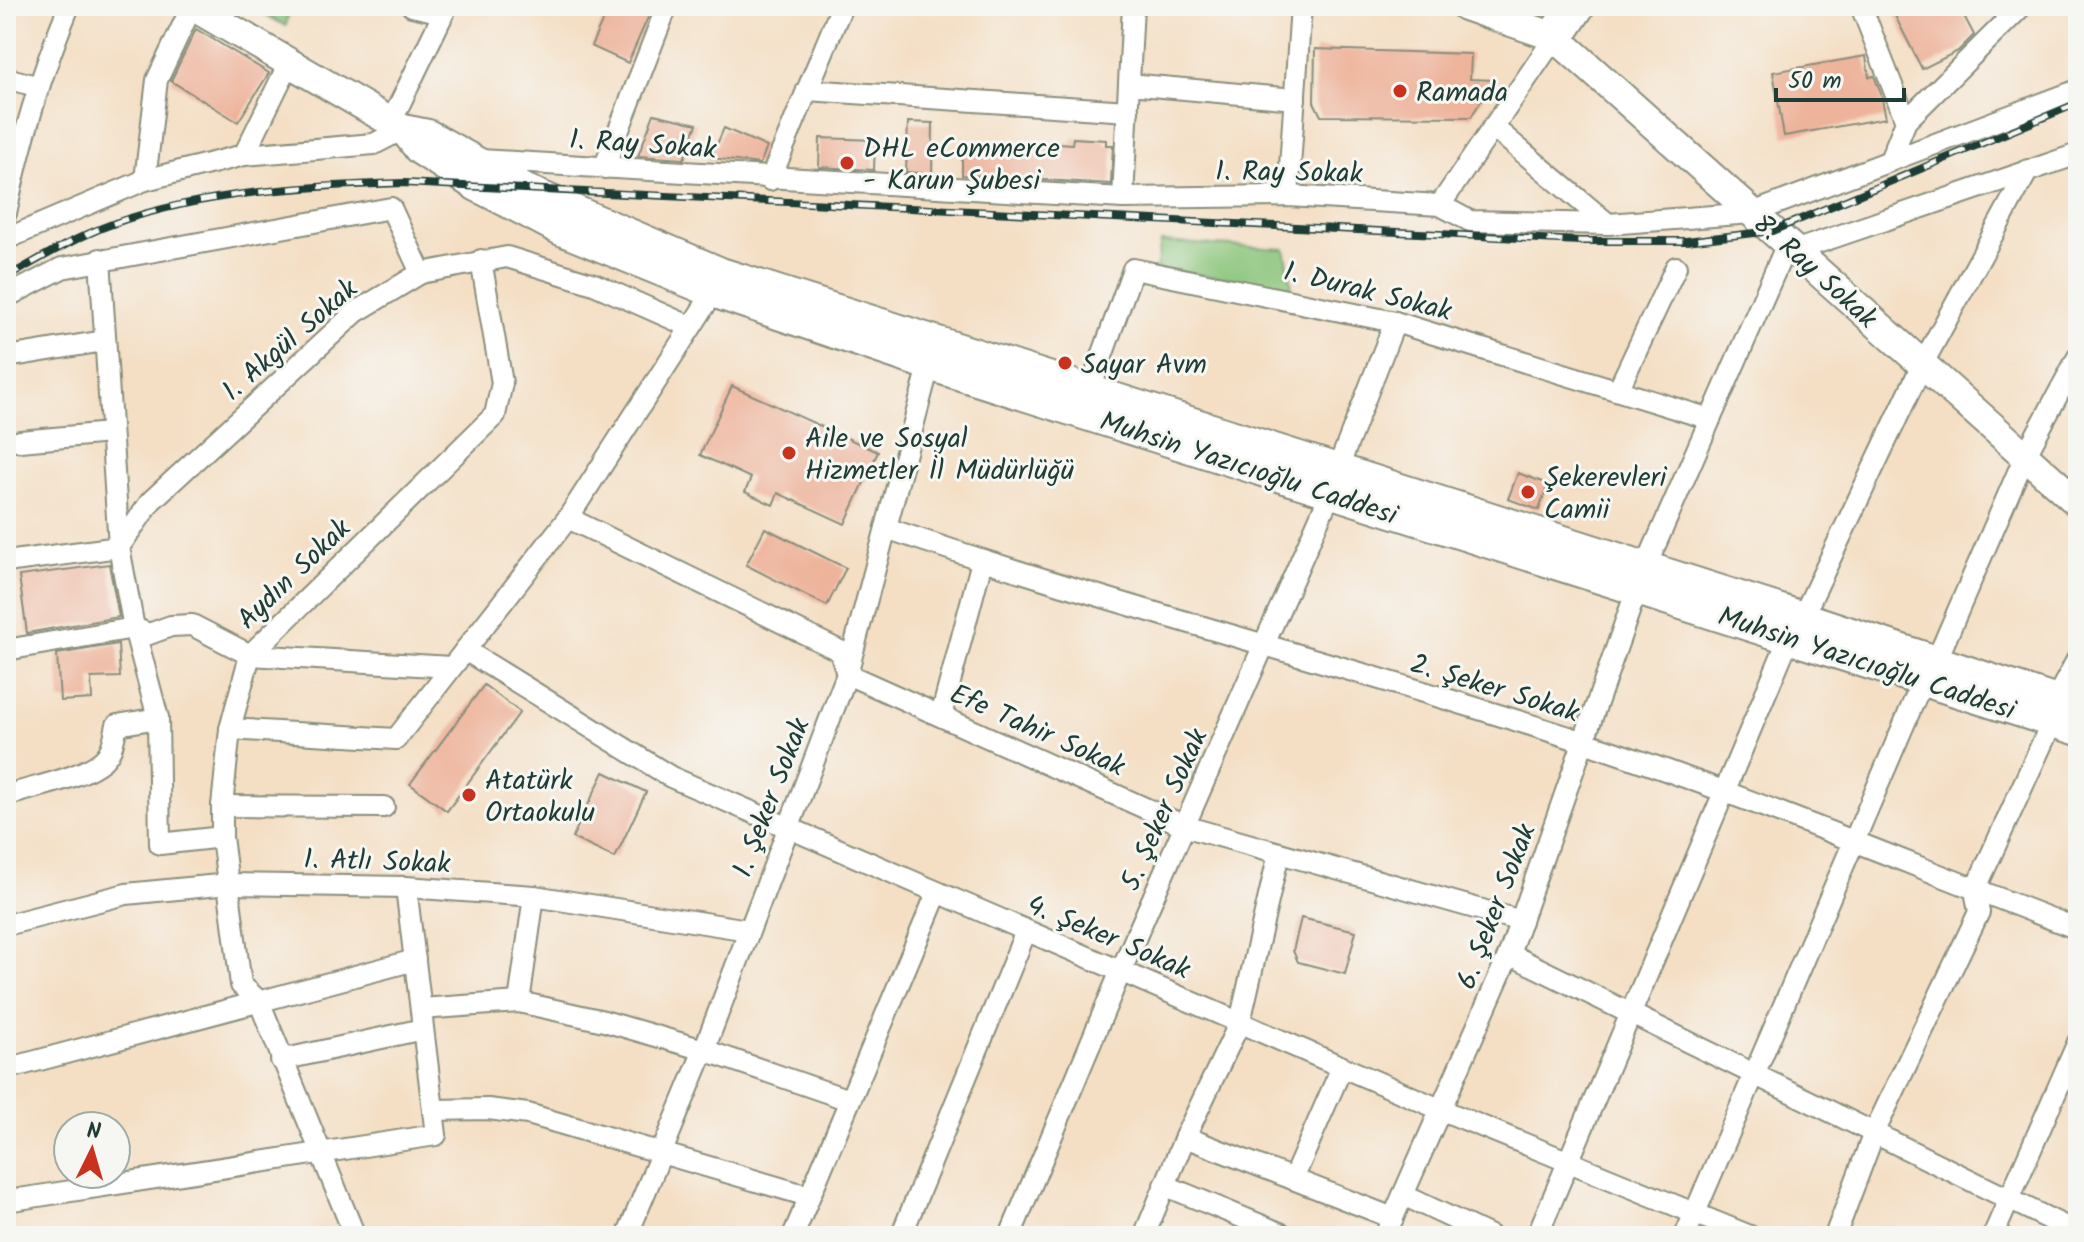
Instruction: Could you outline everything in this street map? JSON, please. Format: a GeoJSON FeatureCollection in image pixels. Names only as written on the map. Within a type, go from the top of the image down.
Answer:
{"type":"FeatureCollection","features":[{"type":"Feature","properties":{"kind":"highway"},"geometry":{"type":"LineString","coordinates":[[1555,37],[1576,6]]}},
{"type":"Feature","properties":{"kind":"street"},"geometry":{"type":"LineString","coordinates":[[6,213],[14,134],[69,6]]}},
{"type":"Feature","properties":{"kind":"street"},"geometry":{"type":"LineString","coordinates":[[145,180],[157,80],[192,6]]}},
{"type":"Feature","properties":{"kind":"street","name":"Muhsin Yazıcıoğlu Caddesi"},"geometry":{"type":"LineString","coordinates":[[192,6],[397,125],[428,134],[526,189],[717,282],[929,366],[1334,481],[2066,715]]}},
{"type":"Feature","properties":{"kind":"street"},"geometry":{"type":"LineString","coordinates":[[6,239],[145,180],[244,155],[374,144],[397,125],[445,9],[412,6]]}},
{"type":"Feature","properties":{"kind":"street"},"geometry":{"type":"LineString","coordinates":[[604,168],[667,6]]}},
{"type":"Feature","properties":{"kind":"street"},"geometry":{"type":"LineString","coordinates":[[770,180],[842,6]]}},
{"type":"Feature","properties":{"kind":"street"},"geometry":{"type":"LineString","coordinates":[[1123,198],[1133,6]]}},
{"type":"Feature","properties":{"kind":"street"},"geometry":{"type":"LineString","coordinates":[[1288,196],[1301,6]]}},
{"type":"Feature","properties":{"kind":"street"},"geometry":{"type":"LineString","coordinates":[[1440,205],[1555,37],[1465,6]]}},
{"type":"Feature","properties":{"kind":"street"},"geometry":{"type":"LineString","coordinates":[[1861,6],[1906,121]]}},
{"type":"Feature","properties":{"kind":"street"},"geometry":{"type":"LineString","coordinates":[[1890,160],[1906,121],[2022,6]]}},
{"type":"Feature","properties":{"kind":"street","name":"8. Ray Sokak"},"geometry":{"type":"LineString","coordinates":[[1555,37],[2078,503]]}},
{"type":"Feature","properties":{"kind":"street"},"geometry":{"type":"LineString","coordinates":[[244,155],[289,63]]}},
{"type":"Feature","properties":{"kind":"street"},"geometry":{"type":"LineString","coordinates":[[6,78],[36,86]]}},
{"type":"Feature","properties":{"kind":"street"},"geometry":{"type":"LineString","coordinates":[[1129,84],[1295,99]]}},
{"type":"Feature","properties":{"kind":"street"},"geometry":{"type":"LineString","coordinates":[[807,90],[1128,111]]}},
{"type":"Feature","properties":{"kind":"street","name":"1. Ray Sokak"},"geometry":{"type":"LineString","coordinates":[[472,159],[770,180],[1123,198],[1288,196],[1440,205],[1470,221],[1608,224],[1752,213],[2078,90]]}},
{"type":"Feature","properties":{"kind":"street","name":"Muhsin Yazıcıoğlu Caddesi"},"geometry":{"type":"LineString","coordinates":[[397,125],[419,150],[475,186],[561,231],[717,282],[1090,390],[1334,481]]}},
{"type":"Feature","properties":{"kind":"street"},"geometry":{"type":"LineString","coordinates":[[1493,127],[1608,224]]}},
{"type":"Feature","properties":{"kind":"street"},"geometry":{"type":"LineString","coordinates":[[1791,247],[2078,154]]}},
{"type":"Feature","properties":{"kind":"street"},"geometry":{"type":"LineString","coordinates":[[1537,1236],[1796,627],[1922,365],[2028,170]]}},
{"type":"Feature","properties":{"kind":"street"},"geometry":{"type":"LineString","coordinates":[[6,297],[62,268],[100,259],[391,208],[421,273]]}},
{"type":"Feature","properties":{"kind":"street","name":"6. Şeker Sokak"},"geometry":{"type":"LineString","coordinates":[[1389,1227],[1509,954],[1642,577],[1710,419],[1791,247]]}},
{"type":"Feature","properties":{"kind":"street","name":"1. Akgül Sokak"},"geometry":{"type":"LineString","coordinates":[[119,547],[151,501],[356,312],[421,273],[507,257],[594,284],[691,327]]}},
{"type":"Feature","properties":{"kind":"street"},"geometry":{"type":"LineString","coordinates":[[100,259],[119,547],[134,628],[158,718],[160,844],[222,837]]}},
{"type":"Feature","properties":{"kind":"street","name":"Aydın Sokak"},"geometry":{"type":"LineString","coordinates":[[355,1236],[259,1001],[241,985],[222,837],[230,729],[250,655],[495,415],[502,383],[481,260]]}},
{"type":"Feature","properties":{"kind":"street"},"geometry":{"type":"LineString","coordinates":[[1618,390],[1676,267]]}},
{"type":"Feature","properties":{"kind":"street","name":"1. Durak Sokak"},"geometry":{"type":"LineString","coordinates":[[1090,390],[1133,269],[1395,322],[1710,419]]}},
{"type":"Feature","properties":{"kind":"street"},"geometry":{"type":"LineString","coordinates":[[230,729],[396,739],[568,518],[717,282]]}},
{"type":"Feature","properties":{"kind":"street","name":"5. Şeker Sokak"},"geometry":{"type":"LineString","coordinates":[[1010,1236],[1120,973],[1265,648],[1395,322]]}},
{"type":"Feature","properties":{"kind":"street"},"geometry":{"type":"LineString","coordinates":[[13,356],[104,341]]}},
{"type":"Feature","properties":{"kind":"street"},"geometry":{"type":"LineString","coordinates":[[1685,1236],[1853,842],[2025,456],[2078,357]]}},
{"type":"Feature","properties":{"kind":"street","name":"1. Şeker Sokak"},"geometry":{"type":"LineString","coordinates":[[627,1236],[704,1050],[847,674],[929,366]]}},
{"type":"Feature","properties":{"kind":"street"},"geometry":{"type":"LineString","coordinates":[[20,441],[110,433]]}},
{"type":"Feature","properties":{"kind":"street"},"geometry":{"type":"LineString","coordinates":[[568,518],[840,651],[847,674]]}},
{"type":"Feature","properties":{"kind":"street","name":"2. Şeker Sokak"},"geometry":{"type":"LineString","coordinates":[[886,528],[982,561],[1585,743],[1726,791],[2078,929]]}},
{"type":"Feature","properties":{"kind":"street"},"geometry":{"type":"LineString","coordinates":[[6,562],[119,547]]}},
{"type":"Feature","properties":{"kind":"street"},"geometry":{"type":"LineString","coordinates":[[941,716],[982,561]]}},
{"type":"Feature","properties":{"kind":"street"},"geometry":{"type":"LineString","coordinates":[[6,650],[134,628],[149,634],[171,626],[192,625],[250,655],[451,667]]}},
{"type":"Feature","properties":{"kind":"street","name":"4. Şeker Sokak"},"geometry":{"type":"LineString","coordinates":[[465,650],[671,777],[1442,1110],[1750,1236]]}},
{"type":"Feature","properties":{"kind":"street"},"geometry":{"type":"LineString","coordinates":[[1835,1236],[1874,1133],[1979,912],[1975,890],[2066,715],[2078,658]]}},
{"type":"Feature","properties":{"kind":"street","name":"Efe Tahir Sokak"},"geometry":{"type":"LineString","coordinates":[[847,674],[1187,827],[1521,921]]}},
{"type":"Feature","properties":{"kind":"street"},"geometry":{"type":"LineString","coordinates":[[6,796],[90,769],[105,759],[112,747],[117,725],[158,718]]}},
{"type":"Feature","properties":{"kind":"street"},"geometry":{"type":"LineString","coordinates":[[222,806],[384,807]]}},
{"type":"Feature","properties":{"kind":"street"},"geometry":{"type":"LineString","coordinates":[[1144,1236],[1185,1137],[1240,1022],[1279,853]]}},
{"type":"Feature","properties":{"kind":"street","name":"1. Atlı Sokak"},"geometry":{"type":"LineString","coordinates":[[6,925],[126,894],[229,884],[406,887],[534,896],[748,930]]}},
{"type":"Feature","properties":{"kind":"street"},"geometry":{"type":"LineString","coordinates":[[6,1201],[436,1135],[406,887]]}},
{"type":"Feature","properties":{"kind":"street"},"geometry":{"type":"LineString","coordinates":[[793,1236],[937,893]]}},
{"type":"Feature","properties":{"kind":"street"},"geometry":{"type":"LineString","coordinates":[[519,1002],[534,896]]}},
{"type":"Feature","properties":{"kind":"street"},"geometry":{"type":"LineString","coordinates":[[901,1236],[1026,931]]}},
{"type":"Feature","properties":{"kind":"street"},"geometry":{"type":"LineString","coordinates":[[1509,954],[2078,1233]]}},
{"type":"Feature","properties":{"kind":"street"},"geometry":{"type":"LineString","coordinates":[[6,1069],[415,960]]}},
{"type":"Feature","properties":{"kind":"street"},"geometry":{"type":"LineString","coordinates":[[281,1060],[422,1019],[519,1002],[604,1021],[704,1050],[849,1100]]}},
{"type":"Feature","properties":{"kind":"street"},"geometry":{"type":"LineString","coordinates":[[1993,1236],[2078,1042]]}},
{"type":"Feature","properties":{"kind":"street"},"geometry":{"type":"LineString","coordinates":[[1293,1179],[1342,1067]]}},
{"type":"Feature","properties":{"kind":"street"},"geometry":{"type":"LineString","coordinates":[[433,1110],[488,1109],[528,1114],[808,1196]]}},
{"type":"Feature","properties":{"kind":"street"},"geometry":{"type":"LineString","coordinates":[[1185,1137],[1293,1179],[1389,1227]]}},
{"type":"Feature","properties":{"kind":"street"},"geometry":{"type":"LineString","coordinates":[[1164,1185],[1287,1236]]}},
{"type":"Feature","properties":{"kind":"street"},"geometry":{"type":"LineString","coordinates":[[1403,1195],[1490,1236]]}},
{"type":"Feature","properties":{"kind":"green space"},"geometry":{"type":"Polygon","coordinates":[[[249,6],[290,6],[286,26],[249,6]]]}},
{"type":"Feature","properties":{"kind":"green space"},"geometry":{"type":"Polygon","coordinates":[[[1161,242],[1285,249],[1292,287],[1156,269],[1161,242]]]}},
{"type":"Feature","properties":{"kind":"building"},"geometry":{"type":"Polygon","coordinates":[[[609,6],[653,6],[628,63],[591,46],[609,6]]]}},
{"type":"Feature","properties":{"kind":"building"},"geometry":{"type":"Polygon","coordinates":[[[1890,6],[1959,6],[1974,35],[1958,51],[1922,69],[1890,6]]]}},
{"type":"Feature","properties":{"kind":"building"},"geometry":{"type":"Polygon","coordinates":[[[196,29],[269,73],[238,122],[171,81],[196,29]]]}},
{"type":"Feature","properties":{"kind":"building","name":"Ramada"},"geometry":{"type":"Polygon","coordinates":[[[1315,49],[1471,54],[1470,79],[1494,80],[1471,117],[1321,116],[1314,102],[1315,49]]]}},
{"type":"Feature","properties":{"kind":"building"},"geometry":{"type":"Polygon","coordinates":[[[1866,56],[1869,77],[1874,76],[1886,118],[1784,136],[1773,72],[1866,56]]]}},
{"type":"Feature","properties":{"kind":"building"},"geometry":{"type":"Polygon","coordinates":[[[654,114],[697,124],[684,159],[638,156],[654,114]]]}},
{"type":"Feature","properties":{"kind":"building"},"geometry":{"type":"Polygon","coordinates":[[[908,122],[933,123],[932,174],[906,172],[908,122]]]}},
{"type":"Feature","properties":{"kind":"building"},"geometry":{"type":"Polygon","coordinates":[[[724,128],[767,147],[760,164],[711,158],[724,128]]]}},
{"type":"Feature","properties":{"kind":"building"},"geometry":{"type":"Polygon","coordinates":[[[820,138],[875,140],[874,170],[819,167],[820,138]]]}},
{"type":"Feature","properties":{"kind":"building"},"geometry":{"type":"Polygon","coordinates":[[[1073,138],[1106,140],[1106,145],[1113,145],[1111,184],[962,175],[962,153],[1010,153],[1010,144],[1058,146],[1058,143],[1072,144],[1073,138]]]}},
{"type":"Feature","properties":{"kind":"building","name":"Aile ve Sosyal Hizmetler İl Müdürlüğü"},"geometry":{"type":"Polygon","coordinates":[[[732,386],[878,452],[845,524],[778,493],[773,505],[745,492],[751,478],[700,455],[732,386]]]}},
{"type":"Feature","properties":{"kind":"building","name":"Şekerevleri Camii"},"geometry":{"type":"Polygon","coordinates":[[[1518,473],[1548,484],[1539,510],[1508,499],[1518,473]]]}},
{"type":"Feature","properties":{"kind":"building"},"geometry":{"type":"Polygon","coordinates":[[[765,528],[846,568],[827,606],[746,565],[765,528]]]}},
{"type":"Feature","properties":{"kind":"building"},"geometry":{"type":"Polygon","coordinates":[[[109,564],[119,617],[27,633],[19,576],[109,564]]]}},
{"type":"Feature","properties":{"kind":"building"},"geometry":{"type":"Polygon","coordinates":[[[118,644],[120,677],[91,678],[92,699],[60,701],[57,654],[118,644]]]}},
{"type":"Feature","properties":{"kind":"building"},"geometry":{"type":"Polygon","coordinates":[[[484,685],[520,712],[447,811],[410,784],[484,685]]]}},
{"type":"Feature","properties":{"kind":"building"},"geometry":{"type":"Polygon","coordinates":[[[604,772],[646,792],[615,858],[572,838],[604,772]]]}},
{"type":"Feature","properties":{"kind":"building"},"geometry":{"type":"Polygon","coordinates":[[[1301,918],[1356,931],[1345,974],[1298,962],[1293,951],[1301,918]]]}},
{"type":"Feature","properties":{"kind":"railway"},"geometry":{"type":"LineString","coordinates":[[6,278],[101,228],[150,212],[258,192],[404,183],[1580,241],[1686,241],[1772,231],[2078,103]]}},
{"type":"Feature","properties":{"kind":"place","name":"Ramada"},"geometry":{"type":"Point","coordinates":[1400,91]}},
{"type":"Feature","properties":{"kind":"place","name":"DHL eCommerce - Karun Şubesi"},"geometry":{"type":"Point","coordinates":[847,163]}},
{"type":"Feature","properties":{"kind":"place","name":"Sayar Avm"},"geometry":{"type":"Point","coordinates":[1065,363]}},
{"type":"Feature","properties":{"kind":"place","name":"Aile ve Sosyal Hizmetler İl Müdürlüğü"},"geometry":{"type":"Point","coordinates":[789,453]}},
{"type":"Feature","properties":{"kind":"place","name":"Şekerevleri Camii"},"geometry":{"type":"Point","coordinates":[1528,492]}},
{"type":"Feature","properties":{"kind":"place","name":"Atatürk Ortaokulu"},"geometry":{"type":"Point","coordinates":[469,795]}}]}
